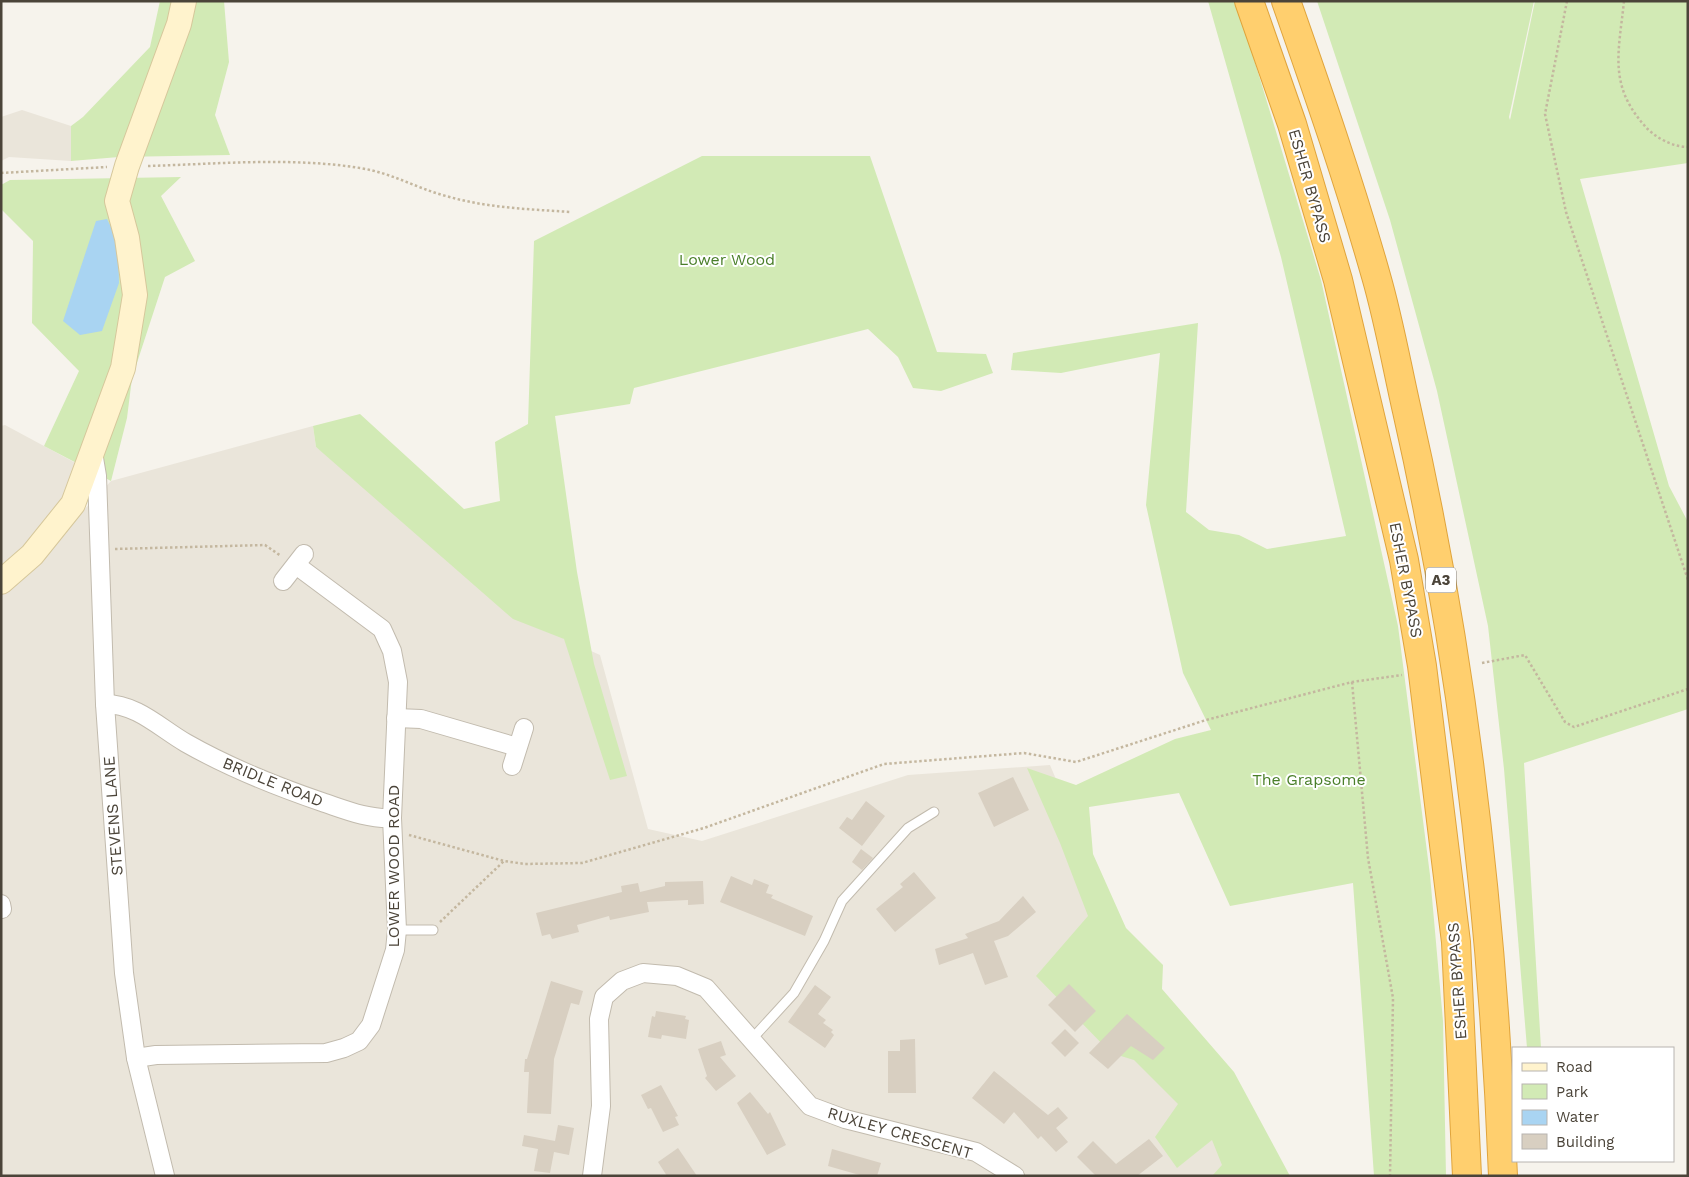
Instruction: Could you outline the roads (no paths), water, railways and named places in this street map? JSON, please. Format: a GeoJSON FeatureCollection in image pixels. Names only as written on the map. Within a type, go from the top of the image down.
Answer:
{"type":"FeatureCollection","features":[{"type":"Feature","properties":{"kind":"highway","name":"ESHER BYPASS"},"geometry":{"type":"LineString","coordinates":[[1249,1],[1292,124],[1338,280],[1404,560],[1422,666],[1456,942],[1467,1176]]}},
{"type":"Feature","properties":{"kind":"highway","name":"ESHER BYPASS"},"geometry":{"type":"LineString","coordinates":[[1286,1],[1320,97],[1377,278],[1423,481],[1458,678],[1487,913],[1499,1071],[1503,1176]]}},
{"type":"Feature","properties":{"kind":"street"},"geometry":{"type":"LineString","coordinates":[[1,582],[32,555],[73,504],[123,368],[135,295],[128,238],[117,201],[127,166],[178,24],[184,1]]}},
{"type":"Feature","properties":{"kind":"street","name":"STEVENS LANE"},"geometry":{"type":"LineString","coordinates":[[93,452],[97,476],[106,704],[124,973],[136,1058],[165,1176]]}},
{"type":"Feature","properties":{"kind":"street"},"geometry":{"type":"LineString","coordinates":[[73,504],[98,512]]}},
{"type":"Feature","properties":{"kind":"street","name":"LOWER WOOD ROAD"},"geometry":{"type":"LineString","coordinates":[[136,1058],[156,1055],[326,1052],[344,1048],[358,1040],[371,1024],[390,973],[397,930],[393,824],[398,682],[390,645],[382,629],[300,559],[283,581]]}},
{"type":"Feature","properties":{"kind":"street","name":"BRIDLE ROAD"},"geometry":{"type":"LineString","coordinates":[[106,704],[124,706],[135,710],[185,742],[251,777],[393,824]]}},
{"type":"Feature","properties":{"kind":"street"},"geometry":{"type":"LineString","coordinates":[[396,718],[421,719],[517,747]]}},
{"type":"Feature","properties":{"kind":"street"},"geometry":{"type":"LineString","coordinates":[[512,766],[524,728]]}},
{"type":"Feature","properties":{"kind":"street"},"geometry":{"type":"LineString","coordinates":[[1,904],[2,909]]}},
{"type":"Feature","properties":{"kind":"street","name":"RUXLEY CRESCENT"},"geometry":{"type":"LineString","coordinates":[[592,1176],[600,1106],[598,1019],[604,997],[622,981],[643,973],[677,976],[706,988],[810,1106],[845,1119],[976,1152],[1015,1176]]}},
{"type":"Feature","properties":{"kind":"lane"},"geometry":{"type":"LineString","coordinates":[[751,1040],[794,993],[824,941],[842,901],[908,828],[934,812]]}},
{"type":"Feature","properties":{"kind":"lane"},"geometry":{"type":"LineString","coordinates":[[397,930],[432,930]]}},
{"type":"Feature","properties":{"kind":"water"},"geometry":{"type":"Polygon","coordinates":[[[107,219],[118,241],[119,283],[102,331],[80,335],[63,321],[96,221],[107,219]]]}},
{"type":"Feature","properties":{"kind":"park label","name":"Lower Wood"},"geometry":{"type":"Point","coordinates":[727,259]}},
{"type":"Feature","properties":{"kind":"park label","name":"The Grapsome"},"geometry":{"type":"Point","coordinates":[1309,779]}}]}
